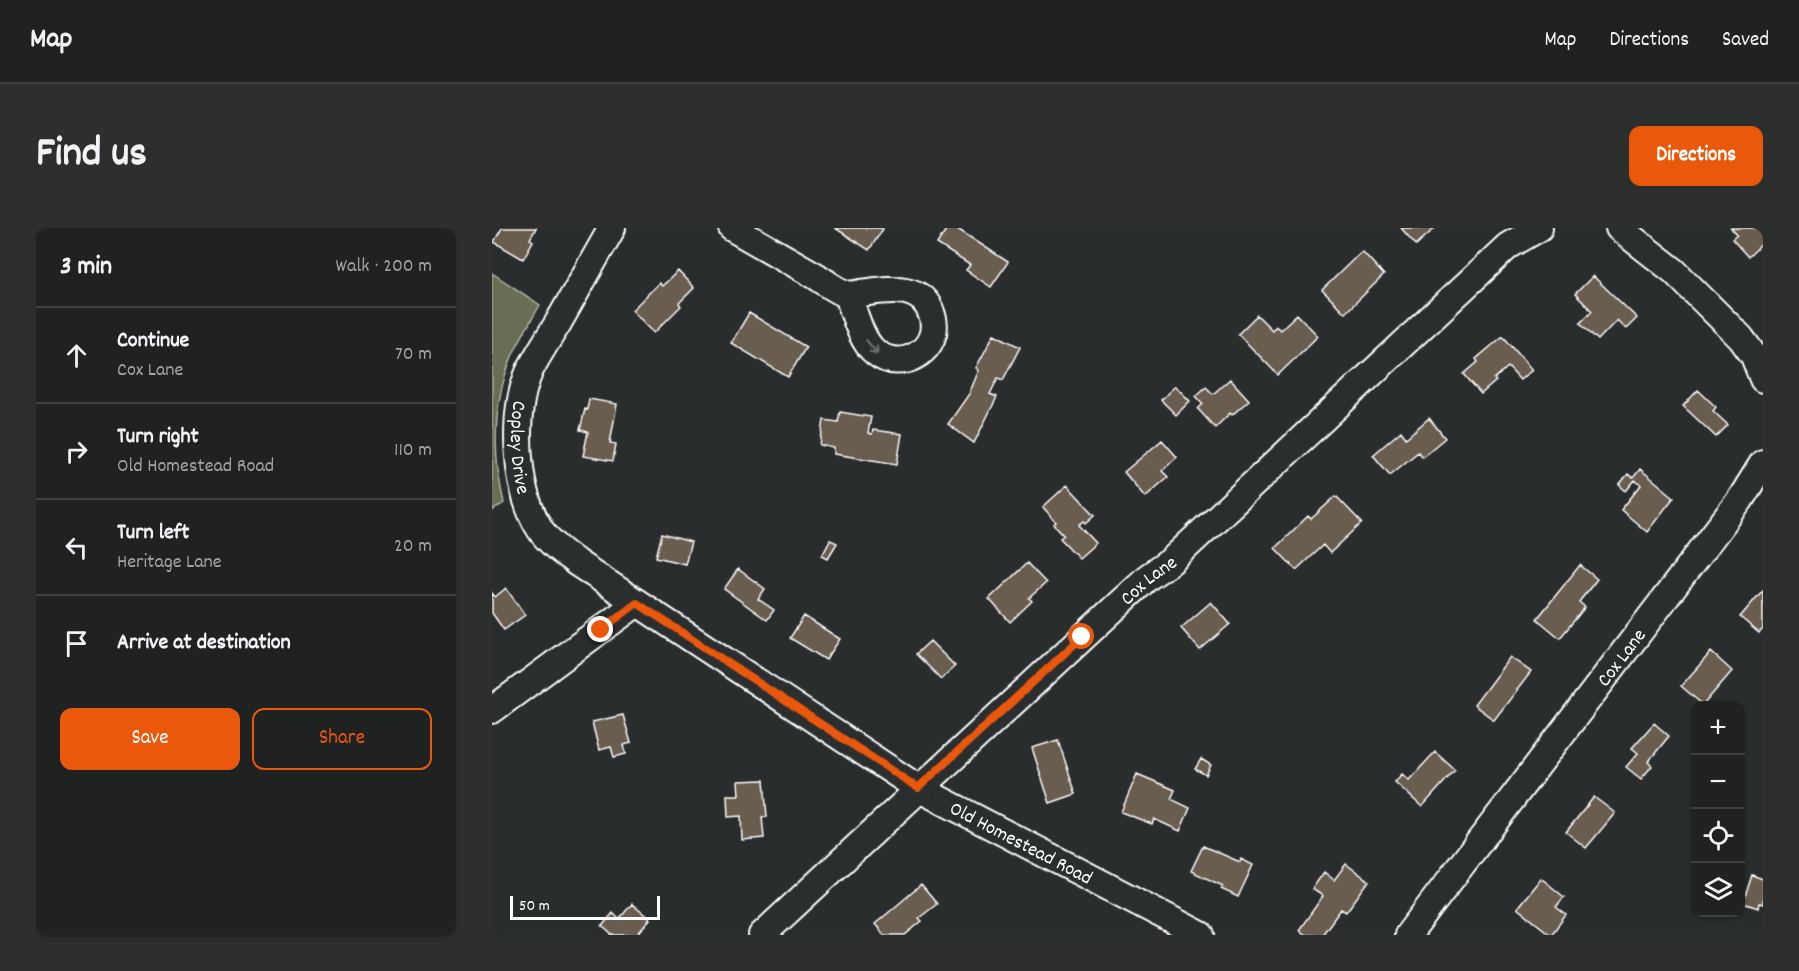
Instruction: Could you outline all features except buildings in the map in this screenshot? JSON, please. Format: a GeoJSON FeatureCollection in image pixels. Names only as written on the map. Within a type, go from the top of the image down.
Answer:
{"type":"FeatureCollection","features":[{"type":"Feature","properties":{"kind":"street","name":"Copley Drive"},"geometry":{"type":"LineString","coordinates":[[612,228],[530,371],[521,397],[518,428],[519,458],[530,509],[541,530],[557,548],[637,603]]}},
{"type":"Feature","properties":{"kind":"street"},"geometry":{"type":"LineString","coordinates":[[732,228],[848,295]]}},
{"type":"Feature","properties":{"kind":"street","name":"Cox Lane"},"geometry":{"type":"LineString","coordinates":[[762,935],[1148,577],[1171,561],[1508,246],[1539,228]]}},
{"type":"Feature","properties":{"kind":"street"},"geometry":{"type":"LineString","coordinates":[[1619,228],[1674,272],[1741,338],[1754,356],[1763,379]]}},
{"type":"Feature","properties":{"kind":"street","name":"Cox Lane"},"geometry":{"type":"LineString","coordinates":[[1408,935],[1733,509],[1763,463]]}},
{"type":"Feature","properties":{"kind":"street"},"geometry":{"type":"LineString","coordinates":[[492,710],[637,603]]}},
{"type":"Feature","properties":{"kind":"street","name":"Old Homestead Road"},"geometry":{"type":"LineString","coordinates":[[637,603],[918,788],[1201,935]]}},
{"type":"Feature","properties":{"kind":"green space"},"geometry":{"type":"Polygon","coordinates":[[[492,273],[540,305],[513,354],[501,391],[496,446],[504,503],[492,511],[492,273]]]}},
{"type":"Feature","properties":{"kind":"route"},"geometry":{"type":"LineString","coordinates":[[601,630],[637,603],[918,788],[1082,637]]}}]}
